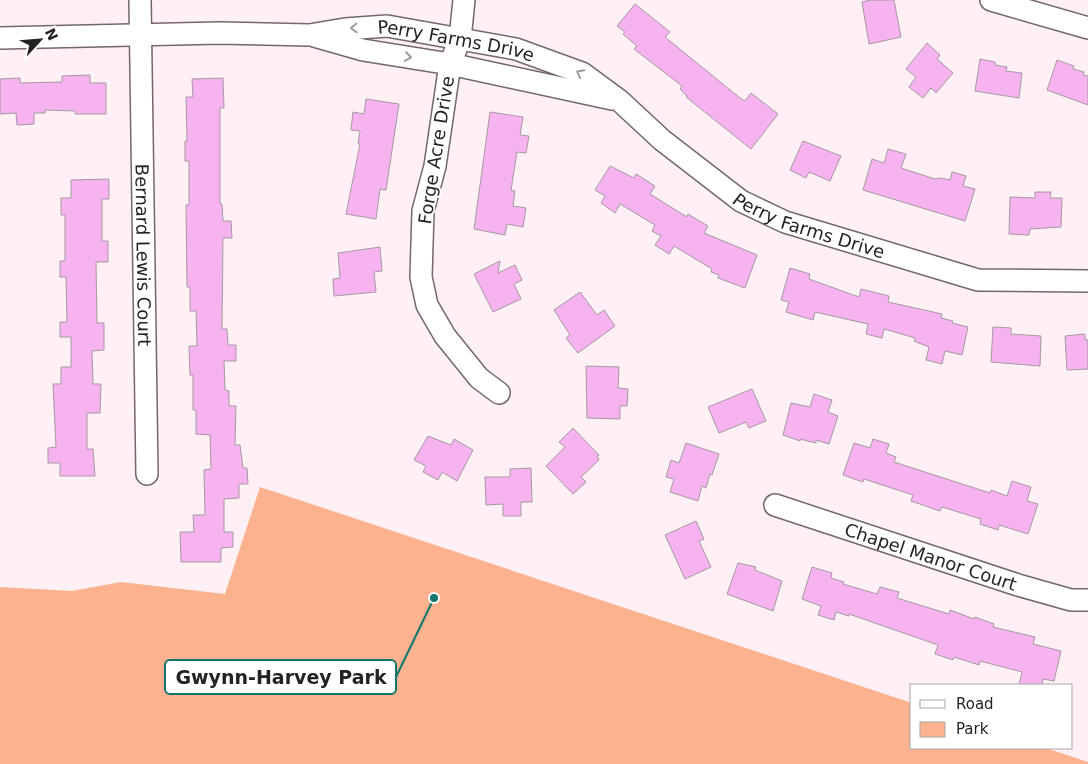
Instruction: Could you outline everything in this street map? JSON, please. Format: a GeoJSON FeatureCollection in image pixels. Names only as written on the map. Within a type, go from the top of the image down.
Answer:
{"type":"FeatureCollection","features":[{"type":"Feature","properties":{"kind":"street","name":"Bernard Lewis Court"},"geometry":{"type":"LineString","coordinates":[[140,0],[146,474]]}},
{"type":"Feature","properties":{"kind":"street","name":"Forge Acre Drive"},"geometry":{"type":"LineString","coordinates":[[464,0],[460,39],[450,64],[435,166],[423,212],[421,277],[427,305],[445,336],[479,378],[500,393]]}},
{"type":"Feature","properties":{"kind":"street"},"geometry":{"type":"LineString","coordinates":[[992,0],[1088,28]]}},
{"type":"Feature","properties":{"kind":"street","name":"Perry Farms Drive"},"geometry":{"type":"LineString","coordinates":[[0,38],[219,33],[309,35],[345,28],[387,26],[516,49],[582,73],[620,101],[662,140],[741,201],[785,222],[978,280],[1088,281]]}},
{"type":"Feature","properties":{"kind":"street","name":"Perry Farms Drive"},"geometry":{"type":"LineString","coordinates":[[309,35],[363,50],[450,64],[620,101]]}},
{"type":"Feature","properties":{"kind":"street","name":"Perry Farms Drive"},"geometry":{"type":"LineString","coordinates":[[1031,281],[1088,266]]}},
{"type":"Feature","properties":{"kind":"street","name":"Chapel Manor Court"},"geometry":{"type":"LineString","coordinates":[[775,505],[1018,585],[1071,600],[1088,600]]}},
{"type":"Feature","properties":{"kind":"green space"},"geometry":{"type":"Polygon","coordinates":[[[260,487],[910,702],[910,749],[1049,749],[1088,762],[1088,764],[0,764],[0,587],[72,591],[121,582],[225,594],[260,487]]]}},
{"type":"Feature","properties":{"kind":"building"},"geometry":{"type":"Polygon","coordinates":[[[894,0],[901,37],[869,44],[862,2],[894,0]]]}},
{"type":"Feature","properties":{"kind":"building"},"geometry":{"type":"Polygon","coordinates":[[[635,4],[670,32],[665,37],[740,98],[745,101],[751,93],[778,114],[751,149],[686,97],[680,89],[682,86],[634,49],[637,46],[617,26],[635,4]]]}},
{"type":"Feature","properties":{"kind":"building"},"geometry":{"type":"Polygon","coordinates":[[[927,43],[940,55],[937,59],[953,73],[936,93],[931,88],[923,98],[909,87],[916,77],[906,69],[927,43]]]}},
{"type":"Feature","properties":{"kind":"building"},"geometry":{"type":"Polygon","coordinates":[[[980,59],[1007,67],[1006,71],[1022,73],[1019,98],[975,91],[980,59]]]}},
{"type":"Feature","properties":{"kind":"building"},"geometry":{"type":"Polygon","coordinates":[[[1057,60],[1074,66],[1073,69],[1084,72],[1083,75],[1088,76],[1088,105],[1047,90],[1057,60]]]}},
{"type":"Feature","properties":{"kind":"building"},"geometry":{"type":"Polygon","coordinates":[[[90,75],[90,83],[106,83],[106,114],[75,114],[75,111],[45,110],[45,113],[34,113],[34,124],[17,125],[16,113],[0,114],[0,79],[20,78],[20,83],[62,82],[62,76],[90,75]]]}},
{"type":"Feature","properties":{"kind":"building"},"geometry":{"type":"Polygon","coordinates":[[[223,78],[224,108],[220,108],[220,204],[222,204],[223,221],[231,221],[232,238],[223,238],[222,329],[227,329],[228,345],[236,345],[236,361],[224,361],[225,390],[229,391],[229,406],[236,406],[235,445],[240,445],[243,468],[247,468],[248,484],[239,484],[239,498],[224,499],[224,532],[233,532],[233,547],[221,548],[221,562],[181,562],[180,532],[194,532],[193,515],[205,515],[204,470],[211,469],[210,435],[196,434],[196,410],[193,410],[193,375],[190,375],[189,346],[197,346],[196,311],[190,311],[190,287],[187,287],[186,205],[189,205],[189,161],[185,161],[185,141],[187,141],[186,97],[193,97],[192,79],[223,78]]]}},
{"type":"Feature","properties":{"kind":"building"},"geometry":{"type":"Polygon","coordinates":[[[366,99],[399,104],[386,190],[380,189],[376,219],[346,214],[360,144],[358,144],[360,131],[351,130],[353,112],[364,114],[366,99]]]}},
{"type":"Feature","properties":{"kind":"building"},"geometry":{"type":"Polygon","coordinates":[[[490,112],[523,117],[520,135],[529,136],[526,153],[517,152],[511,190],[515,191],[513,206],[526,208],[523,227],[507,224],[505,235],[474,229],[490,112]]]}},
{"type":"Feature","properties":{"kind":"building"},"geometry":{"type":"Polygon","coordinates":[[[803,141],[841,156],[830,181],[809,172],[806,178],[790,170],[803,141]]]}},
{"type":"Feature","properties":{"kind":"building"},"geometry":{"type":"Polygon","coordinates":[[[888,149],[906,154],[901,168],[935,179],[950,180],[952,172],[966,176],[963,186],[975,189],[965,221],[863,190],[872,159],[884,163],[888,149]]]}},
{"type":"Feature","properties":{"kind":"building"},"geometry":{"type":"Polygon","coordinates":[[[610,166],[634,178],[636,174],[655,186],[650,194],[687,217],[688,214],[708,226],[704,233],[757,255],[745,288],[718,278],[719,275],[711,272],[712,269],[674,246],[669,254],[655,245],[661,236],[652,231],[655,225],[620,204],[615,213],[601,203],[605,196],[595,190],[610,166]]]}},
{"type":"Feature","properties":{"kind":"building"},"geometry":{"type":"Polygon","coordinates":[[[109,179],[109,199],[102,199],[102,241],[108,241],[108,262],[96,262],[97,323],[104,323],[104,350],[92,351],[93,384],[101,384],[100,413],[87,413],[87,449],[93,449],[95,476],[60,476],[60,463],[48,463],[48,448],[56,447],[53,384],[61,384],[61,367],[71,367],[71,337],[60,337],[60,322],[67,322],[66,277],[60,277],[60,261],[65,261],[65,215],[61,215],[61,198],[71,198],[71,180],[109,179]]]}},
{"type":"Feature","properties":{"kind":"building"},"geometry":{"type":"Polygon","coordinates":[[[1035,192],[1051,192],[1050,198],[1062,198],[1061,227],[1030,229],[1029,235],[1009,234],[1010,197],[1035,198],[1035,192]]]}},
{"type":"Feature","properties":{"kind":"building"},"geometry":{"type":"Polygon","coordinates":[[[380,247],[382,271],[374,272],[376,292],[334,296],[333,279],[340,278],[338,253],[380,247]]]}},
{"type":"Feature","properties":{"kind":"building"},"geometry":{"type":"Polygon","coordinates":[[[500,261],[498,273],[515,265],[522,280],[514,284],[521,299],[493,312],[474,274],[500,261]]]}},
{"type":"Feature","properties":{"kind":"building"},"geometry":{"type":"Polygon","coordinates":[[[790,268],[810,274],[809,279],[859,297],[861,289],[889,296],[888,302],[942,314],[941,318],[968,327],[962,355],[945,351],[942,364],[926,360],[929,347],[914,341],[915,338],[884,329],[882,338],[866,334],[868,324],[815,312],[813,320],[786,312],[789,302],[781,300],[790,268]]]}},
{"type":"Feature","properties":{"kind":"building"},"geometry":{"type":"Polygon","coordinates":[[[580,292],[597,315],[604,310],[615,326],[578,353],[566,338],[570,335],[554,310],[580,292]]]}},
{"type":"Feature","properties":{"kind":"building"},"geometry":{"type":"Polygon","coordinates":[[[993,327],[1011,328],[1011,334],[1041,336],[1040,366],[991,362],[993,327]]]}},
{"type":"Feature","properties":{"kind":"building"},"geometry":{"type":"Polygon","coordinates":[[[1085,334],[1085,340],[1088,340],[1088,369],[1067,370],[1065,336],[1085,334]]]}},
{"type":"Feature","properties":{"kind":"building"},"geometry":{"type":"Polygon","coordinates":[[[586,366],[619,367],[618,388],[628,389],[627,406],[620,406],[620,419],[587,418],[586,366]]]}},
{"type":"Feature","properties":{"kind":"building"},"geometry":{"type":"Polygon","coordinates":[[[752,389],[766,421],[749,428],[746,422],[719,433],[708,407],[752,389]]]}},
{"type":"Feature","properties":{"kind":"building"},"geometry":{"type":"Polygon","coordinates":[[[814,394],[832,400],[828,412],[838,416],[829,444],[816,440],[816,443],[800,439],[800,441],[783,435],[791,403],[810,407],[814,394]]]}},
{"type":"Feature","properties":{"kind":"building"},"geometry":{"type":"Polygon","coordinates":[[[573,428],[599,455],[597,456],[599,460],[581,477],[586,482],[573,494],[546,466],[565,447],[559,442],[573,428]]]}},
{"type":"Feature","properties":{"kind":"building"},"geometry":{"type":"Polygon","coordinates":[[[428,436],[451,445],[454,439],[473,450],[457,481],[442,472],[438,480],[423,472],[426,466],[414,460],[428,436]]]}},
{"type":"Feature","properties":{"kind":"building"},"geometry":{"type":"Polygon","coordinates":[[[873,439],[889,444],[886,453],[896,457],[894,462],[990,493],[991,490],[1007,496],[1012,481],[1031,487],[1027,501],[1038,504],[1028,534],[999,525],[998,530],[980,524],[981,519],[942,507],[940,511],[911,501],[913,495],[864,479],[863,482],[843,475],[854,443],[870,448],[873,439]]]}},
{"type":"Feature","properties":{"kind":"building"},"geometry":{"type":"Polygon","coordinates":[[[686,443],[719,454],[706,488],[702,486],[698,501],[670,492],[674,479],[666,477],[671,460],[679,463],[686,443]]]}},
{"type":"Feature","properties":{"kind":"building"},"geometry":{"type":"Polygon","coordinates":[[[531,468],[532,502],[521,502],[521,516],[503,516],[503,504],[486,505],[485,477],[510,477],[510,469],[531,468]]]}},
{"type":"Feature","properties":{"kind":"building"},"geometry":{"type":"Polygon","coordinates":[[[696,521],[704,539],[699,541],[711,567],[685,579],[665,535],[696,521]]]}},
{"type":"Feature","properties":{"kind":"building"},"geometry":{"type":"Polygon","coordinates":[[[738,563],[756,567],[755,570],[782,581],[773,611],[727,594],[738,563]]]}},
{"type":"Feature","properties":{"kind":"building"},"geometry":{"type":"Polygon","coordinates":[[[812,567],[832,573],[831,578],[844,582],[843,584],[877,594],[880,587],[899,592],[897,598],[949,614],[950,610],[974,619],[975,617],[994,624],[993,627],[1035,637],[1033,644],[1061,651],[1054,681],[1043,679],[1042,684],[1019,684],[1022,672],[980,661],[979,665],[954,657],[953,660],[935,654],[938,645],[849,614],[849,616],[836,612],[834,620],[818,615],[821,606],[802,599],[812,567]]]}},
{"type":"Feature","properties":{"kind":"place","name":"Gwynn-Harvey Park"},"geometry":{"type":"Point","coordinates":[434,598]}}]}
